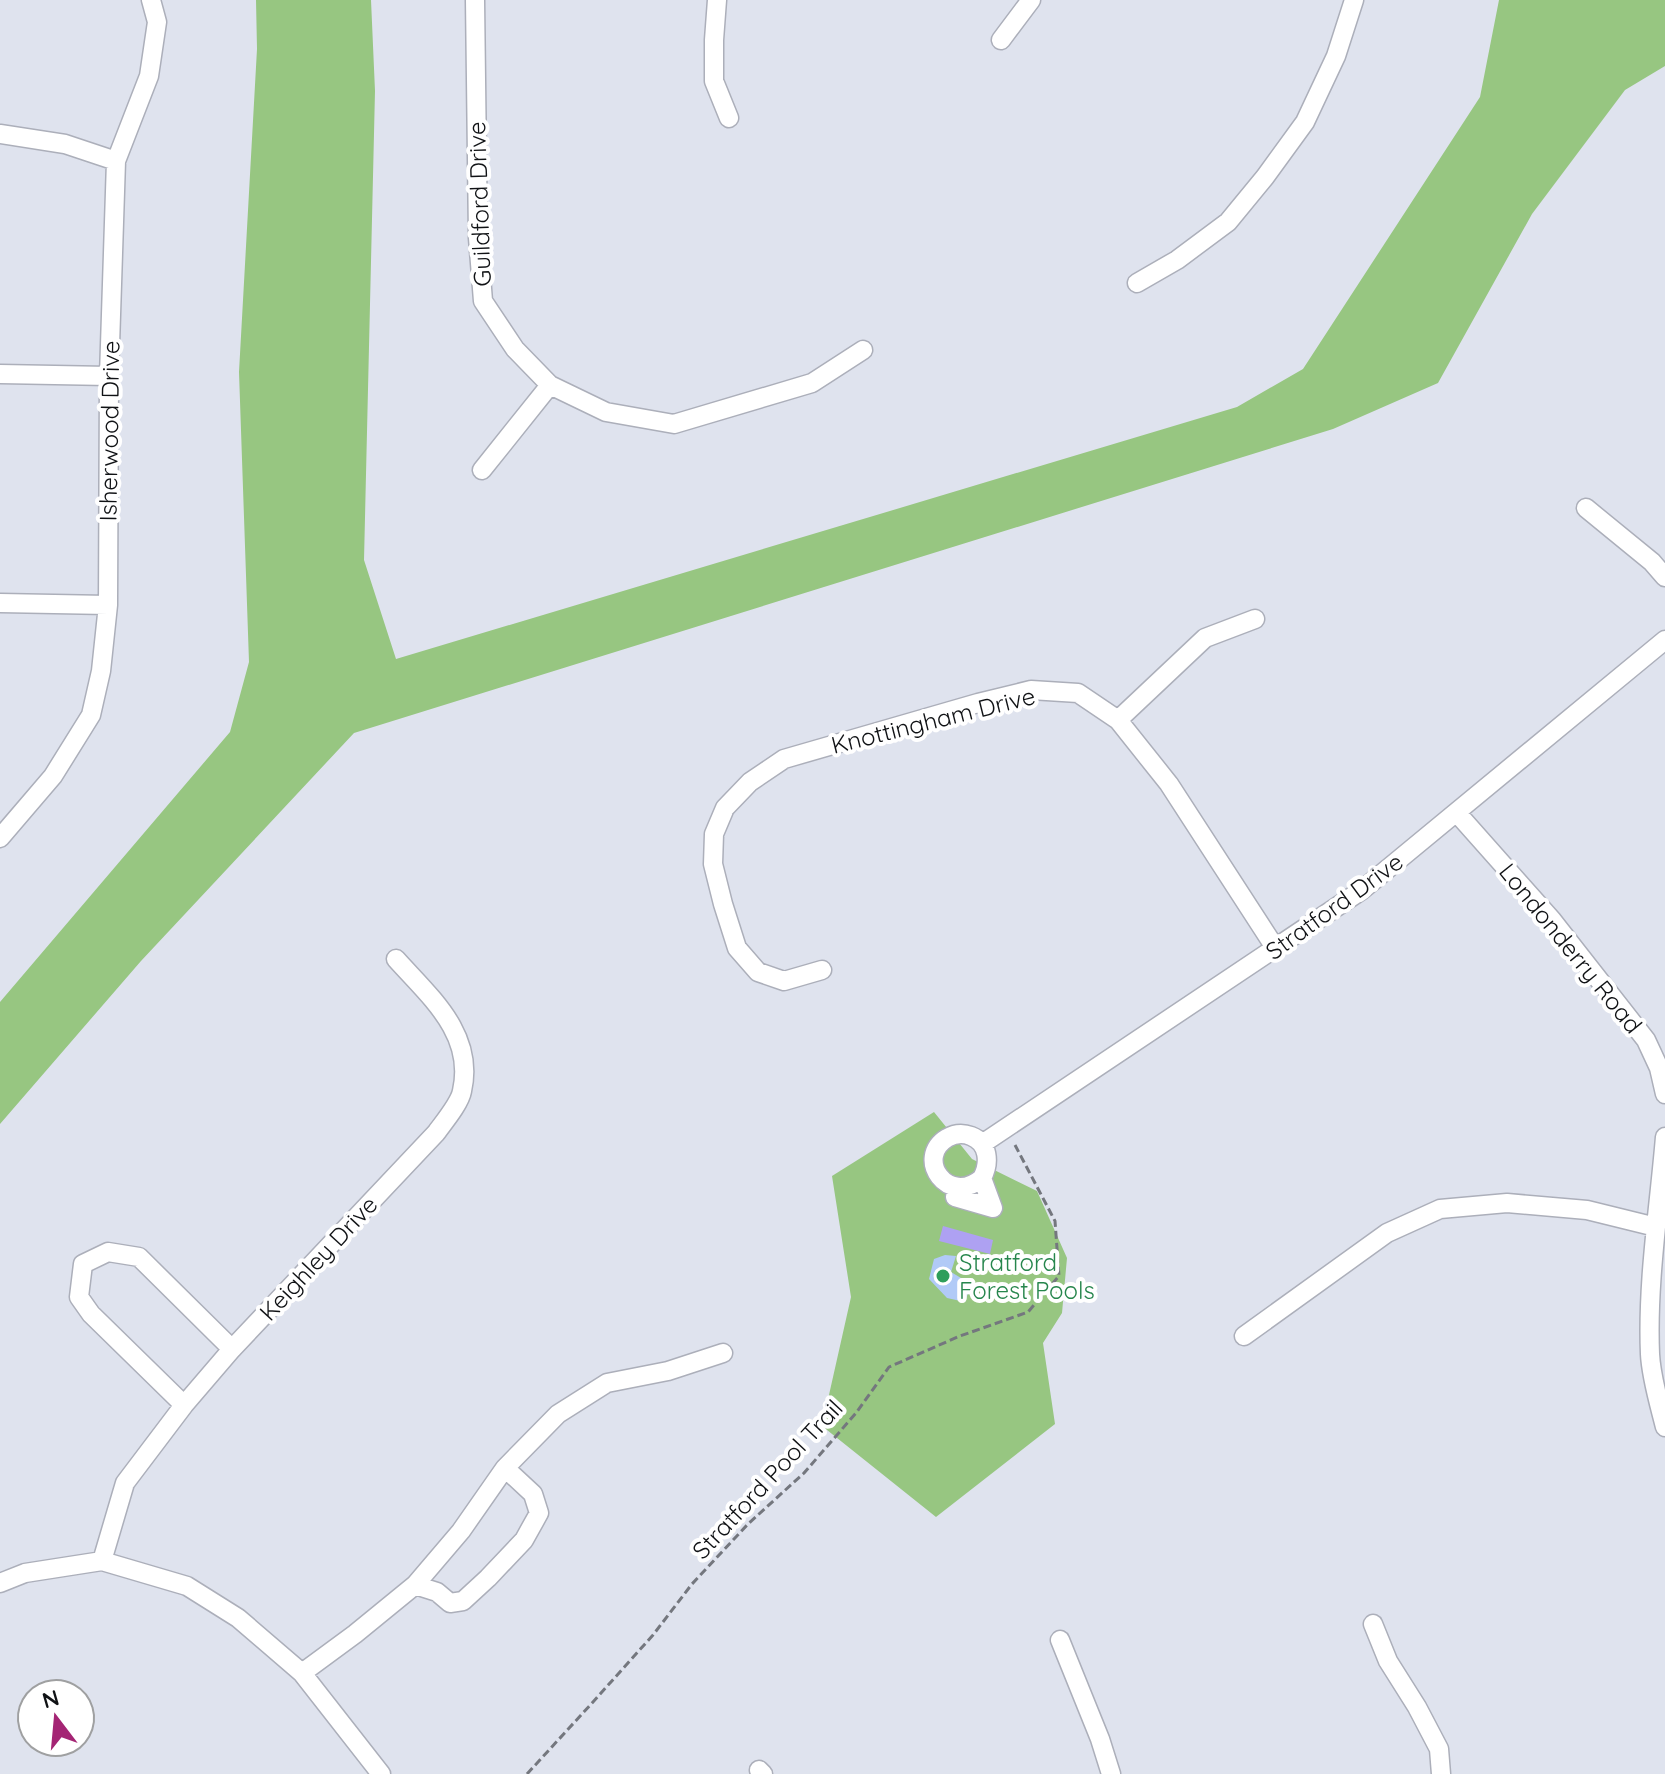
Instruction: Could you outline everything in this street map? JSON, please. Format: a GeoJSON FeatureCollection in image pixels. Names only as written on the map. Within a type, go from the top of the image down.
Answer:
{"type":"FeatureCollection","features":[{"type":"Feature","properties":{"kind":"street","name":"Isherwood Drive"},"geometry":{"type":"LineString","coordinates":[[0,838],[53,776],[91,715],[101,671],[108,605],[109,376],[116,161],[149,76],[157,22],[151,0]]}},
{"type":"Feature","properties":{"kind":"street","name":"Guildford Drive"},"geometry":{"type":"LineString","coordinates":[[475,0],[478,238],[483,301],[515,349],[550,385],[606,412],[674,424],[812,383],[863,350]]}},
{"type":"Feature","properties":{"kind":"street"},"geometry":{"type":"LineString","coordinates":[[717,0],[714,81],[729,118]]}},
{"type":"Feature","properties":{"kind":"street"},"geometry":{"type":"LineString","coordinates":[[1001,40],[1031,0]]}},
{"type":"Feature","properties":{"kind":"street"},"geometry":{"type":"LineString","coordinates":[[1137,283],[1177,260],[1228,222],[1265,177],[1305,122],[1336,56],[1354,0]]}},
{"type":"Feature","properties":{"kind":"street"},"geometry":{"type":"LineString","coordinates":[[0,134],[65,144],[116,161]]}},
{"type":"Feature","properties":{"kind":"street"},"geometry":{"type":"LineString","coordinates":[[0,374],[109,376]]}},
{"type":"Feature","properties":{"kind":"street"},"geometry":{"type":"LineString","coordinates":[[482,470],[550,385]]}},
{"type":"Feature","properties":{"kind":"street"},"geometry":{"type":"LineString","coordinates":[[1586,508],[1652,562],[1665,577]]}},
{"type":"Feature","properties":{"kind":"street"},"geometry":{"type":"LineString","coordinates":[[0,603],[108,605]]}},
{"type":"Feature","properties":{"kind":"street"},"geometry":{"type":"LineString","coordinates":[[1118,720],[1205,638],[1255,619]]}},
{"type":"Feature","properties":{"kind":"street","name":"Stratford Drive"},"geometry":{"type":"LineString","coordinates":[[982,1144],[1362,890],[1665,640]]}},
{"type":"Feature","properties":{"kind":"street","name":"Knottingham Drive"},"geometry":{"type":"LineString","coordinates":[[822,970],[784,981],[758,972],[737,948],[713,864],[714,834],[725,808],[750,782],[784,759],[1031,690],[1078,693],[1118,720],[1169,784],[1276,949]]}},
{"type":"Feature","properties":{"kind":"street","name":"Londonderry Road"},"geometry":{"type":"LineString","coordinates":[[1457,813],[1552,920],[1646,1040],[1659,1068],[1665,1094]]}},
{"type":"Feature","properties":{"kind":"street","name":"Keighley Drive"},"geometry":{"type":"LineString","coordinates":[[102,1561],[125,1483],[184,1405],[232,1349],[436,1133],[462,1094],[465,1056],[447,1016],[396,959]]}},
{"type":"Feature","properties":{"kind":"street"},"geometry":{"type":"LineString","coordinates":[[959,1134],[975,1138],[982,1144],[988,1161],[982,1178],[967,1187],[949,1185],[941,1180],[934,1164],[937,1147],[950,1136],[959,1134]]}},
{"type":"Feature","properties":{"kind":"street"},"geometry":{"type":"LineString","coordinates":[[1665,1137],[1656,1227],[1650,1357],[1665,1427]]}},
{"type":"Feature","properties":{"kind":"street"},"geometry":{"type":"LineString","coordinates":[[957,1187],[955,1197],[993,1208],[982,1178]]}},
{"type":"Feature","properties":{"kind":"street"},"geometry":{"type":"LineString","coordinates":[[1244,1336],[1387,1233],[1440,1209],[1507,1203],[1587,1210],[1656,1227]]}},
{"type":"Feature","properties":{"kind":"street"},"geometry":{"type":"LineString","coordinates":[[184,1405],[91,1314],[79,1297],[83,1264],[108,1252],[139,1257],[232,1349]]}},
{"type":"Feature","properties":{"kind":"street"},"geometry":{"type":"LineString","coordinates":[[302,1673],[415,1585],[461,1531],[505,1468],[558,1414],[607,1383],[668,1371],[723,1353]]}},
{"type":"Feature","properties":{"kind":"street"},"geometry":{"type":"LineString","coordinates":[[415,1585],[437,1592],[450,1603],[463,1601],[524,1540],[539,1513],[533,1494],[505,1468]]}},
{"type":"Feature","properties":{"kind":"street"},"geometry":{"type":"LineString","coordinates":[[0,1583],[25,1573],[102,1561],[187,1586],[238,1618],[302,1673],[381,1774]]}},
{"type":"Feature","properties":{"kind":"street"},"geometry":{"type":"LineString","coordinates":[[1373,1624],[1388,1661],[1439,1749],[1441,1774]]}},
{"type":"Feature","properties":{"kind":"street"},"geometry":{"type":"LineString","coordinates":[[1060,1640],[1111,1774]]}},
{"type":"Feature","properties":{"kind":"path","name":"Stratford Pool Trail"},"geometry":{"type":"LineString","coordinates":[[527,1774],[653,1635],[692,1584],[748,1524],[804,1473],[856,1413],[889,1367],[960,1336],[1028,1312],[1059,1276],[1055,1221],[1006,1128]]}},
{"type":"Feature","properties":{"kind":"green space"},"geometry":{"type":"Polygon","coordinates":[[[256,0],[371,0],[375,91],[364,560],[396,659],[1237,407],[1303,369],[1480,97],[1499,0],[1665,0],[1665,66],[1625,90],[1532,214],[1438,383],[1333,429],[354,733],[141,961],[0,1124],[0,1002],[230,732],[249,662],[239,372],[257,49],[256,0]]]}},
{"type":"Feature","properties":{"kind":"green space"},"geometry":{"type":"Polygon","coordinates":[[[934,1112],[972,1159],[1037,1191],[1067,1258],[1062,1313],[1043,1343],[1055,1424],[936,1517],[822,1426],[851,1297],[832,1176],[934,1112]]]}},
{"type":"Feature","properties":{"kind":"water","name":"Stratford Forest Pools"},"geometry":{"type":"Polygon","coordinates":[[[945,1255],[956,1256],[951,1272],[971,1284],[965,1302],[947,1298],[929,1279],[934,1259],[945,1255]]]}},
{"type":"Feature","properties":{"kind":"building"},"geometry":{"type":"Polygon","coordinates":[[[943,1226],[993,1240],[990,1254],[939,1241],[943,1226]]]}},
{"type":"Feature","properties":{"kind":"place","name":"Stratford Forest Pools"},"geometry":{"type":"Point","coordinates":[943,1276]}}]}
